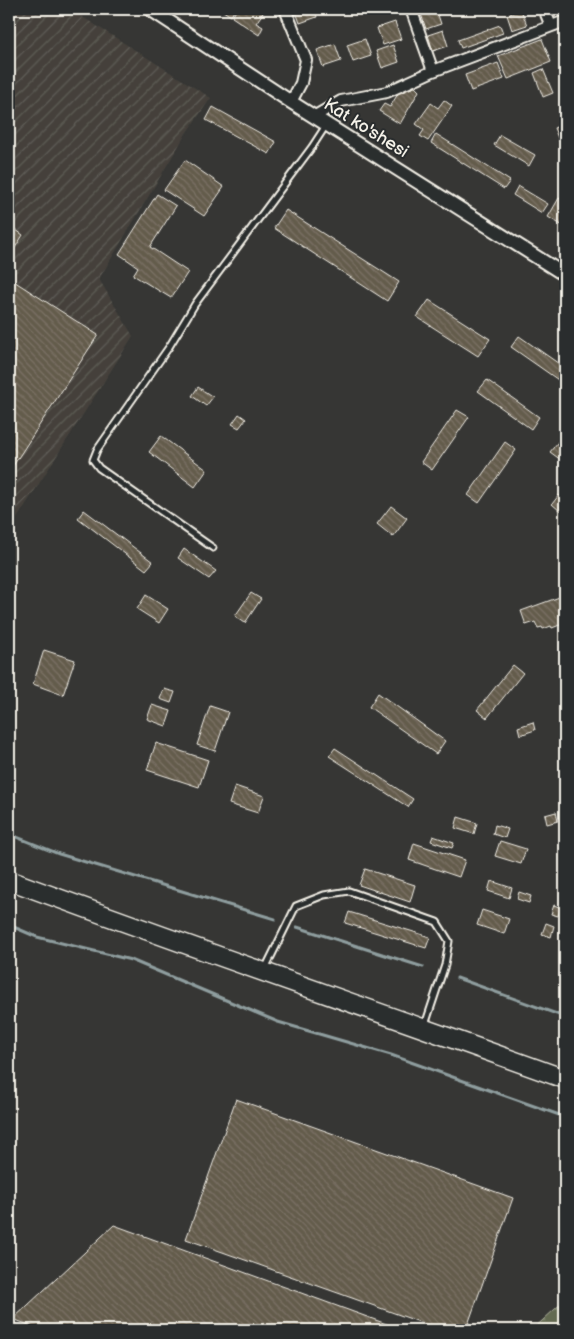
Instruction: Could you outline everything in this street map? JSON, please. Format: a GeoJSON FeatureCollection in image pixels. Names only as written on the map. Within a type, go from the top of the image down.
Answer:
{"type":"FeatureCollection","features":[{"type":"Feature","properties":{"kind":"highway"},"geometry":{"type":"LineString","coordinates":[[9,880],[263,973],[565,1079]]}},
{"type":"Feature","properties":{"kind":"street","name":"Kat ko'shesi"},"geometry":{"type":"LineString","coordinates":[[150,9],[291,102],[565,275]]}},
{"type":"Feature","properties":{"kind":"street"},"geometry":{"type":"LineString","coordinates":[[285,9],[306,60],[301,82],[291,102]]}},
{"type":"Feature","properties":{"kind":"street"},"geometry":{"type":"LineString","coordinates":[[411,9],[433,70]]}},
{"type":"Feature","properties":{"kind":"street"},"geometry":{"type":"LineString","coordinates":[[544,9],[551,26]]}},
{"type":"Feature","properties":{"kind":"street"},"geometry":{"type":"LineString","coordinates":[[315,116],[341,101],[387,92],[433,70],[565,21]]}},
{"type":"Feature","properties":{"kind":"lane"},"geometry":{"type":"LineString","coordinates":[[213,548],[99,468],[93,460],[97,450],[170,347],[195,304],[312,147],[327,123]]}},
{"type":"Feature","properties":{"kind":"lane"},"geometry":{"type":"LineString","coordinates":[[263,973],[296,906],[324,895],[349,891],[437,922],[449,942],[445,965],[424,1028]]}},
{"type":"Feature","properties":{"kind":"shaded area"},"geometry":{"type":"Polygon","coordinates":[[[9,9],[70,9],[211,98],[187,132],[99,279],[133,336],[9,531],[9,9]]]}},
{"type":"Feature","properties":{"kind":"green space"},"geometry":{"type":"Polygon","coordinates":[[[565,1300],[565,1330],[532,1330],[565,1300]]]}},
{"type":"Feature","properties":{"kind":"building"},"geometry":{"type":"Polygon","coordinates":[[[220,9],[235,9],[231,16],[220,9]]]}},
{"type":"Feature","properties":{"kind":"building"},"geometry":{"type":"Polygon","coordinates":[[[237,9],[265,10],[256,23],[263,27],[259,35],[232,17],[237,9]]]}},
{"type":"Feature","properties":{"kind":"building"},"geometry":{"type":"Polygon","coordinates":[[[295,9],[315,9],[317,17],[300,23],[295,9]]]}},
{"type":"Feature","properties":{"kind":"building"},"geometry":{"type":"Polygon","coordinates":[[[436,9],[441,24],[426,29],[421,14],[436,9]]]}},
{"type":"Feature","properties":{"kind":"building"},"geometry":{"type":"Polygon","coordinates":[[[521,10],[527,25],[512,30],[507,15],[521,10]]]}},
{"type":"Feature","properties":{"kind":"building"},"geometry":{"type":"Polygon","coordinates":[[[395,22],[401,39],[383,45],[377,28],[395,22]]]}},
{"type":"Feature","properties":{"kind":"building"},"geometry":{"type":"Polygon","coordinates":[[[500,25],[503,33],[461,48],[458,40],[500,25]]]}},
{"type":"Feature","properties":{"kind":"building"},"geometry":{"type":"Polygon","coordinates":[[[443,30],[448,46],[433,51],[428,35],[443,30]]]}},
{"type":"Feature","properties":{"kind":"building"},"geometry":{"type":"Polygon","coordinates":[[[365,39],[371,56],[353,62],[347,45],[365,39]]]}},
{"type":"Feature","properties":{"kind":"building"},"geometry":{"type":"Polygon","coordinates":[[[542,39],[551,62],[508,79],[498,56],[542,39]]]}},
{"type":"Feature","properties":{"kind":"building"},"geometry":{"type":"Polygon","coordinates":[[[335,44],[341,61],[323,67],[317,50],[335,44]]]}},
{"type":"Feature","properties":{"kind":"building"},"geometry":{"type":"Polygon","coordinates":[[[393,45],[399,62],[382,68],[376,51],[393,45]]]}},
{"type":"Feature","properties":{"kind":"building"},"geometry":{"type":"Polygon","coordinates":[[[498,63],[504,79],[471,91],[465,75],[498,63]]]}},
{"type":"Feature","properties":{"kind":"building"},"geometry":{"type":"Polygon","coordinates":[[[543,69],[553,93],[543,97],[534,73],[543,69]]]}},
{"type":"Feature","properties":{"kind":"building"},"geometry":{"type":"Polygon","coordinates":[[[415,87],[419,91],[400,124],[379,111],[384,104],[390,107],[399,92],[415,87]]]}},
{"type":"Feature","properties":{"kind":"building"},"geometry":{"type":"Polygon","coordinates":[[[444,100],[452,106],[428,141],[420,136],[424,130],[416,124],[431,103],[438,108],[444,100]]]}},
{"type":"Feature","properties":{"kind":"building"},"geometry":{"type":"Polygon","coordinates":[[[213,107],[276,142],[269,154],[206,120],[213,107]]]}},
{"type":"Feature","properties":{"kind":"building"},"geometry":{"type":"Polygon","coordinates":[[[565,123],[565,141],[560,143],[554,128],[565,123]]]}},
{"type":"Feature","properties":{"kind":"building"},"geometry":{"type":"Polygon","coordinates":[[[436,134],[510,181],[504,189],[431,143],[436,134]]]}},
{"type":"Feature","properties":{"kind":"building"},"geometry":{"type":"Polygon","coordinates":[[[500,135],[535,155],[529,166],[494,145],[500,135]]]}},
{"type":"Feature","properties":{"kind":"building"},"geometry":{"type":"Polygon","coordinates":[[[565,143],[565,157],[560,145],[565,143]]]}},
{"type":"Feature","properties":{"kind":"building"},"geometry":{"type":"Polygon","coordinates":[[[185,160],[224,187],[204,216],[164,190],[185,160]]]}},
{"type":"Feature","properties":{"kind":"building"},"geometry":{"type":"Polygon","coordinates":[[[518,186],[548,204],[542,213],[513,195],[518,186]]]}},
{"type":"Feature","properties":{"kind":"building"},"geometry":{"type":"Polygon","coordinates":[[[157,194],[176,206],[150,247],[188,272],[171,298],[133,275],[138,267],[119,254],[157,194]]]}},
{"type":"Feature","properties":{"kind":"building"},"geometry":{"type":"Polygon","coordinates":[[[559,198],[565,201],[565,227],[548,217],[559,198]]]}},
{"type":"Feature","properties":{"kind":"building"},"geometry":{"type":"Polygon","coordinates":[[[286,210],[399,282],[387,301],[274,228],[286,210]]]}},
{"type":"Feature","properties":{"kind":"building"},"geometry":{"type":"Polygon","coordinates":[[[9,225],[23,235],[11,254],[9,253],[9,225]]]}},
{"type":"Feature","properties":{"kind":"building"},"geometry":{"type":"Polygon","coordinates":[[[9,278],[98,335],[9,472],[9,278]]]}},
{"type":"Feature","properties":{"kind":"building"},"geometry":{"type":"Polygon","coordinates":[[[429,300],[490,339],[478,356],[417,317],[429,300]]]}},
{"type":"Feature","properties":{"kind":"building"},"geometry":{"type":"Polygon","coordinates":[[[519,336],[565,368],[564,384],[511,347],[519,336]]]}},
{"type":"Feature","properties":{"kind":"building"},"geometry":{"type":"Polygon","coordinates":[[[487,380],[539,417],[531,429],[478,391],[487,380]]]}},
{"type":"Feature","properties":{"kind":"building"},"geometry":{"type":"Polygon","coordinates":[[[198,387],[213,397],[206,406],[192,396],[198,387]]]}},
{"type":"Feature","properties":{"kind":"building"},"geometry":{"type":"Polygon","coordinates":[[[457,410],[469,417],[432,470],[421,462],[457,410]]]}},
{"type":"Feature","properties":{"kind":"building"},"geometry":{"type":"Polygon","coordinates":[[[239,414],[246,419],[239,428],[232,424],[239,414]]]}},
{"type":"Feature","properties":{"kind":"building"},"geometry":{"type":"Polygon","coordinates":[[[565,433],[565,463],[550,452],[565,433]]]}},
{"type":"Feature","properties":{"kind":"building"},"geometry":{"type":"Polygon","coordinates":[[[161,436],[207,470],[195,487],[149,452],[161,436]]]}},
{"type":"Feature","properties":{"kind":"building"},"geometry":{"type":"Polygon","coordinates":[[[505,442],[516,450],[479,503],[468,495],[505,442]]]}},
{"type":"Feature","properties":{"kind":"building"},"geometry":{"type":"Polygon","coordinates":[[[559,495],[565,500],[565,504],[560,511],[552,504],[559,495]]]}},
{"type":"Feature","properties":{"kind":"building"},"geometry":{"type":"Polygon","coordinates":[[[391,506],[407,518],[393,537],[377,524],[391,506]]]}},
{"type":"Feature","properties":{"kind":"building"},"geometry":{"type":"Polygon","coordinates":[[[84,510],[153,562],[146,570],[78,518],[84,510]]]}},
{"type":"Feature","properties":{"kind":"building"},"geometry":{"type":"Polygon","coordinates":[[[184,549],[216,571],[209,579],[178,558],[184,549]]]}},
{"type":"Feature","properties":{"kind":"building"},"geometry":{"type":"Polygon","coordinates":[[[251,593],[261,599],[245,623],[235,616],[251,593]]]}},
{"type":"Feature","properties":{"kind":"building"},"geometry":{"type":"Polygon","coordinates":[[[146,595],[168,609],[159,623],[137,609],[146,595]]]}},
{"type":"Feature","properties":{"kind":"building"},"geometry":{"type":"Polygon","coordinates":[[[565,595],[565,623],[543,629],[542,627],[538,628],[535,622],[526,625],[521,611],[565,595]]]}},
{"type":"Feature","properties":{"kind":"building"},"geometry":{"type":"Polygon","coordinates":[[[44,650],[75,660],[63,695],[33,684],[44,650]]]}},
{"type":"Feature","properties":{"kind":"building"},"geometry":{"type":"Polygon","coordinates":[[[513,665],[523,673],[487,718],[477,710],[513,665]]]}},
{"type":"Feature","properties":{"kind":"building"},"geometry":{"type":"Polygon","coordinates":[[[164,689],[175,692],[171,703],[160,699],[164,689]]]}},
{"type":"Feature","properties":{"kind":"building"},"geometry":{"type":"Polygon","coordinates":[[[378,693],[445,741],[436,754],[369,707],[378,693]]]}},
{"type":"Feature","properties":{"kind":"building"},"geometry":{"type":"Polygon","coordinates":[[[152,705],[171,711],[166,726],[147,719],[152,705]]]}},
{"type":"Feature","properties":{"kind":"building"},"geometry":{"type":"Polygon","coordinates":[[[210,706],[228,712],[215,751],[197,745],[210,706]]]}},
{"type":"Feature","properties":{"kind":"building"},"geometry":{"type":"Polygon","coordinates":[[[565,707],[565,719],[563,719],[559,709],[565,707]]]}},
{"type":"Feature","properties":{"kind":"building"},"geometry":{"type":"Polygon","coordinates":[[[533,722],[535,730],[520,735],[518,727],[533,722]]]}},
{"type":"Feature","properties":{"kind":"building"},"geometry":{"type":"Polygon","coordinates":[[[156,743],[208,760],[199,787],[147,770],[156,743]]]}},
{"type":"Feature","properties":{"kind":"building"},"geometry":{"type":"Polygon","coordinates":[[[335,748],[413,799],[408,807],[329,756],[335,748]]]}},
{"type":"Feature","properties":{"kind":"building"},"geometry":{"type":"Polygon","coordinates":[[[235,786],[264,796],[258,813],[229,804],[235,786]]]}},
{"type":"Feature","properties":{"kind":"building"},"geometry":{"type":"Polygon","coordinates":[[[556,812],[558,821],[547,824],[545,815],[556,812]]]}},
{"type":"Feature","properties":{"kind":"building"},"geometry":{"type":"Polygon","coordinates":[[[458,817],[477,823],[474,834],[455,828],[458,817]]]}},
{"type":"Feature","properties":{"kind":"building"},"geometry":{"type":"Polygon","coordinates":[[[495,825],[508,829],[505,838],[493,834],[495,825]]]}},
{"type":"Feature","properties":{"kind":"building"},"geometry":{"type":"Polygon","coordinates":[[[433,836],[454,843],[452,848],[431,841],[433,836]]]}},
{"type":"Feature","properties":{"kind":"building"},"geometry":{"type":"Polygon","coordinates":[[[500,841],[526,849],[521,864],[495,856],[500,841]]]}},
{"type":"Feature","properties":{"kind":"building"},"geometry":{"type":"Polygon","coordinates":[[[414,843],[465,860],[459,877],[409,860],[414,843]]]}},
{"type":"Feature","properties":{"kind":"building"},"geometry":{"type":"Polygon","coordinates":[[[365,869],[415,885],[410,902],[359,885],[365,869]]]}},
{"type":"Feature","properties":{"kind":"building"},"geometry":{"type":"Polygon","coordinates":[[[491,881],[512,888],[509,898],[488,891],[491,881]]]}},
{"type":"Feature","properties":{"kind":"building"},"geometry":{"type":"Polygon","coordinates":[[[519,892],[531,896],[529,903],[517,899],[519,892]]]}},
{"type":"Feature","properties":{"kind":"building"},"geometry":{"type":"Polygon","coordinates":[[[554,905],[561,908],[558,916],[551,914],[554,905]]]}},
{"type":"Feature","properties":{"kind":"building"},"geometry":{"type":"Polygon","coordinates":[[[482,910],[509,919],[504,934],[477,925],[482,910]]]}},
{"type":"Feature","properties":{"kind":"building"},"geometry":{"type":"Polygon","coordinates":[[[349,912],[430,937],[426,948],[345,923],[349,912]]]}},
{"type":"Feature","properties":{"kind":"building"},"geometry":{"type":"Polygon","coordinates":[[[546,923],[554,926],[551,937],[542,934],[546,923]]]}},
{"type":"Feature","properties":{"kind":"building"},"geometry":{"type":"Polygon","coordinates":[[[236,1099],[513,1198],[466,1330],[442,1330],[186,1239],[236,1099]]]}},
{"type":"Feature","properties":{"kind":"building"},"geometry":{"type":"Polygon","coordinates":[[[114,1225],[403,1330],[42,1330],[13,1319],[114,1225]]]}},
{"type":"Feature","properties":{"kind":"waterway"},"geometry":{"type":"LineString","coordinates":[[9,834],[59,854],[275,919]]}},
{"type":"Feature","properties":{"kind":"waterway"},"geometry":{"type":"LineString","coordinates":[[9,925],[37,937],[131,960],[278,1022],[391,1055],[565,1117]]}},
{"type":"Feature","properties":{"kind":"waterway"},"geometry":{"type":"LineString","coordinates":[[297,927],[423,967]]}},
{"type":"Feature","properties":{"kind":"waterway"},"geometry":{"type":"LineString","coordinates":[[457,978],[565,1017]]}}]}
